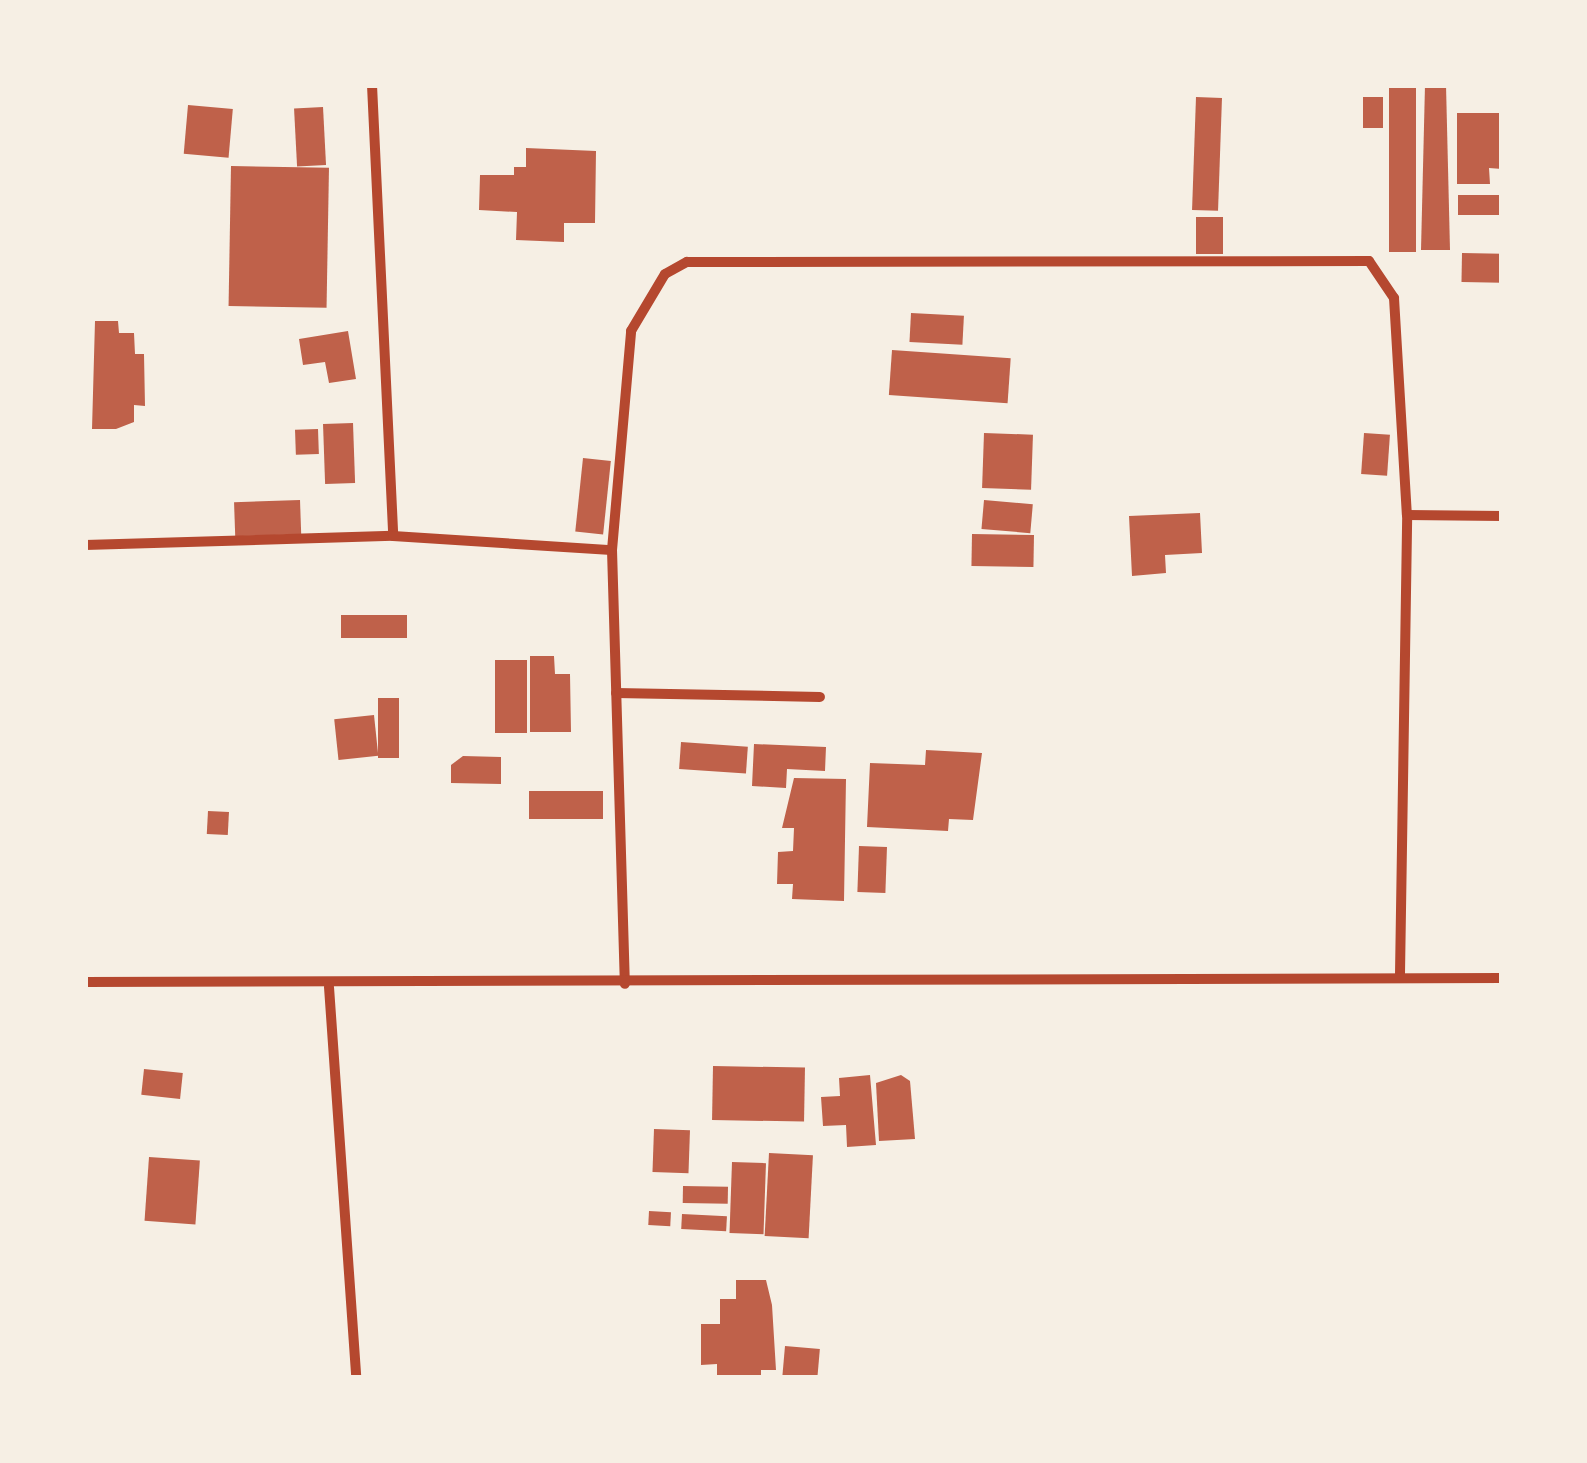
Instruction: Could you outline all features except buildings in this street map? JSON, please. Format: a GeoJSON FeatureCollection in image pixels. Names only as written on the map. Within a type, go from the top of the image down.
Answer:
{"type":"FeatureCollection","features":[{"type":"Feature","properties":{"kind":"street"},"geometry":{"type":"LineString","coordinates":[[372,85],[393,536]]}},
{"type":"Feature","properties":{"kind":"street"},"geometry":{"type":"LineString","coordinates":[[625,984],[612,550],[631,331],[665,274],[687,262],[1369,262],[1394,298],[1408,514],[1400,974]]}},
{"type":"Feature","properties":{"kind":"street"},"geometry":{"type":"LineString","coordinates":[[1408,514],[1502,516]]}},
{"type":"Feature","properties":{"kind":"street"},"geometry":{"type":"LineString","coordinates":[[85,544],[393,536],[612,550]]}},
{"type":"Feature","properties":{"kind":"street"},"geometry":{"type":"LineString","coordinates":[[616,692],[820,697]]}},
{"type":"Feature","properties":{"kind":"street"},"geometry":{"type":"LineString","coordinates":[[85,982],[328,987],[1400,974],[1502,978]]}},
{"type":"Feature","properties":{"kind":"street"},"geometry":{"type":"LineString","coordinates":[[328,987],[356,1378]]}}]}
